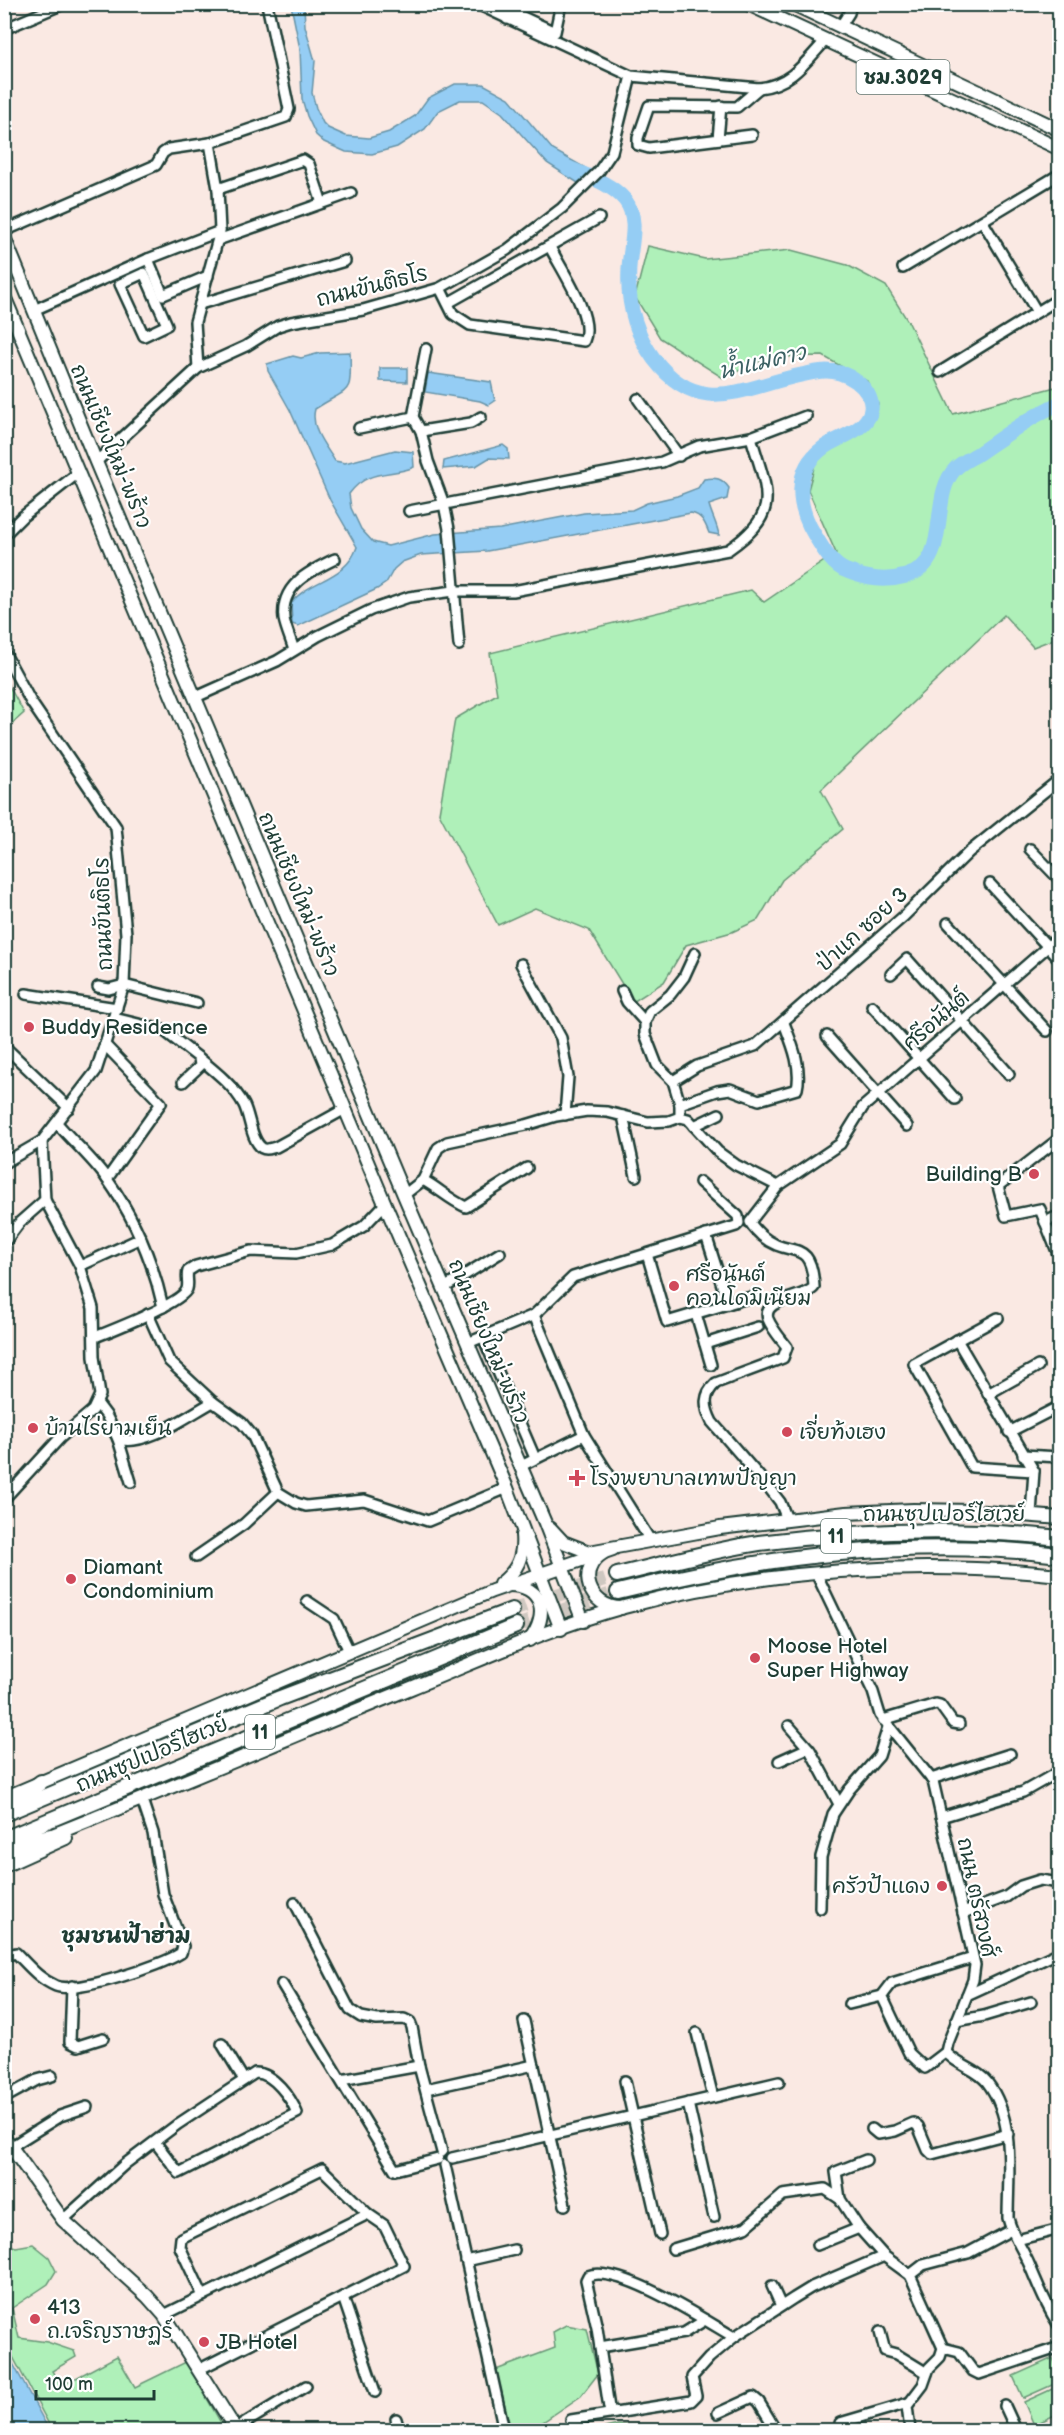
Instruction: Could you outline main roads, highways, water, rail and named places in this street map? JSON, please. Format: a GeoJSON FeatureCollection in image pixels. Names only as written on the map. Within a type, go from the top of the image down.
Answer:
{"type":"FeatureCollection","features":[{"type":"Feature","properties":{"kind":"highway","name":"ถนนซุปเปอร์ไฮเวย์"},"geometry":{"type":"LineString","coordinates":[[617,1575],[757,1544],[819,1537],[943,1532],[1023,1534],[1059,1538]]}},
{"type":"Feature","properties":{"kind":"highway","name":"ถนนซุปเปอร์ไฮเวย์"},"geometry":{"type":"LineString","coordinates":[[618,1592],[689,1574],[820,1554],[942,1548],[1025,1551],[1059,1555]]}},
{"type":"Feature","properties":{"kind":"highway","name":"ถนนซุปเปอร์ไฮเวย์"},"geometry":{"type":"LineString","coordinates":[[4,1812],[280,1698],[512,1610]]}},
{"type":"Feature","properties":{"kind":"highway","name":"ถนนซุปเปอร์ไฮเวย์"},"geometry":{"type":"LineString","coordinates":[[4,1839],[516,1626]]}},
{"type":"Feature","properties":{"kind":"highway"},"geometry":{"type":"LineString","coordinates":[[4,1812],[41,1782]]}},
{"type":"Feature","properties":{"kind":"highway"},"geometry":{"type":"LineString","coordinates":[[4,1844],[52,1836]]}},
{"type":"Feature","properties":{"kind":"main road","name":"ชม.3029"},"geometry":{"type":"LineString","coordinates":[[748,4],[1059,149]]}},
{"type":"Feature","properties":{"kind":"main road","name":"ชม.3029"},"geometry":{"type":"LineString","coordinates":[[793,4],[1059,130]]}},
{"type":"Feature","properties":{"kind":"main road","name":"ถนนเชียงใหม่-พร้าว"},"geometry":{"type":"LineString","coordinates":[[4,237],[404,1195],[545,1523],[583,1621]]}},
{"type":"Feature","properties":{"kind":"main road","name":"ถนนเชียงใหม่-พร้าว"},"geometry":{"type":"LineString","coordinates":[[4,296],[385,1204],[507,1488],[561,1629]]}},
{"type":"Feature","properties":{"kind":"main road"},"geometry":{"type":"LineString","coordinates":[[78,473],[96,462]]}},
{"type":"Feature","properties":{"kind":"main road"},"geometry":{"type":"LineString","coordinates":[[385,1204],[404,1195]]}},
{"type":"Feature","properties":{"kind":"main road"},"geometry":{"type":"LineString","coordinates":[[4,1798],[492,1590],[610,1550],[650,1540],[787,1519],[913,1510],[1031,1514],[1059,1518]]}},
{"type":"Feature","properties":{"kind":"main road"},"geometry":{"type":"LineString","coordinates":[[545,1523],[563,1542],[572,1546],[589,1552],[610,1550]]}},
{"type":"Feature","properties":{"kind":"main road"},"geometry":{"type":"LineString","coordinates":[[492,1590],[518,1567],[523,1545],[521,1527]]}},
{"type":"Feature","properties":{"kind":"main road"},"geometry":{"type":"LineString","coordinates":[[610,1550],[600,1554],[590,1567],[588,1582],[594,1597],[599,1602],[606,1606],[622,1608]]}},
{"type":"Feature","properties":{"kind":"main road"},"geometry":{"type":"LineString","coordinates":[[4,1854],[98,1818],[530,1640],[622,1608],[719,1587],[816,1573],[958,1569],[1059,1575]]}},
{"type":"Feature","properties":{"kind":"main road"},"geometry":{"type":"LineString","coordinates":[[508,1585],[523,1587],[530,1591],[540,1603],[542,1619],[530,1640]]}},
{"type":"Feature","properties":{"kind":"main road"},"geometry":{"type":"LineString","coordinates":[[4,1790],[51,1770],[86,1762]]}},
{"type":"Feature","properties":{"kind":"main road"},"geometry":{"type":"LineString","coordinates":[[4,1866],[58,1842],[98,1818]]}},
{"type":"Feature","properties":{"kind":"main road"},"geometry":{"type":"LineString","coordinates":[[8,2141],[63,2220],[147,2296],[164,2315],[235,2430]]}},
{"type":"Feature","properties":{"kind":"water"},"geometry":{"type":"Polygon","coordinates":[[[291,5],[304,5],[305,26],[315,61],[312,93],[316,108],[328,128],[346,136],[369,138],[389,132],[415,116],[428,98],[455,84],[483,84],[509,98],[553,150],[589,170],[578,183],[547,163],[502,113],[483,100],[460,100],[438,111],[425,129],[397,147],[372,154],[346,152],[324,142],[316,135],[302,99],[300,49],[291,5]]]}},
{"type":"Feature","properties":{"kind":"water"},"geometry":{"type":"Polygon","coordinates":[[[350,352],[350,377],[346,389],[315,409],[316,430],[323,443],[335,461],[345,463],[395,450],[413,452],[414,467],[364,480],[349,494],[351,508],[361,529],[373,542],[388,546],[435,534],[500,529],[584,513],[632,510],[647,503],[698,488],[704,479],[712,478],[721,480],[729,488],[727,499],[709,505],[719,535],[709,533],[700,518],[691,513],[487,551],[421,555],[402,562],[394,569],[386,583],[377,589],[298,626],[292,624],[291,603],[299,595],[345,566],[357,547],[330,500],[290,410],[268,371],[267,364],[293,356],[301,358],[320,353],[350,352]]]}},
{"type":"Feature","properties":{"kind":"water"},"geometry":{"type":"Polygon","coordinates":[[[380,368],[407,368],[407,382],[380,381],[380,368]]]}},
{"type":"Feature","properties":{"kind":"water"},"geometry":{"type":"Polygon","coordinates":[[[428,373],[491,382],[495,401],[489,405],[480,401],[425,392],[428,373]]]}},
{"type":"Feature","properties":{"kind":"water"},"geometry":{"type":"Polygon","coordinates":[[[503,445],[508,449],[509,459],[489,458],[476,466],[443,469],[444,461],[503,445]]]}},
{"type":"Feature","properties":{"kind":"water"},"geometry":{"type":"Polygon","coordinates":[[[4,2347],[49,2430],[5,2430],[4,2347]]]}},
{"type":"Feature","properties":{"kind":"waterway","name":"น้ำแม่คาว"},"geometry":{"type":"LineString","coordinates":[[568,168],[613,189],[630,207],[633,233],[629,292],[633,316],[647,349],[671,377],[688,388],[705,394],[723,394],[806,374],[830,371],[848,376],[863,387],[868,394],[871,409],[862,425],[823,448],[813,457],[802,477],[801,500],[808,523],[828,556],[842,569],[876,579],[898,578],[921,569],[930,557],[935,543],[947,480],[956,468],[1060,403]]}},
{"type":"Feature","properties":{"kind":"tunnel"},"geometry":{"type":"LineString","coordinates":[[512,1610],[617,1575]]}},
{"type":"Feature","properties":{"kind":"tunnel"},"geometry":{"type":"LineString","coordinates":[[516,1626],[618,1592]]}},
{"type":"Feature","properties":{"kind":"place","name":"Buddy Residence"},"geometry":{"type":"Point","coordinates":[29,1027]}},
{"type":"Feature","properties":{"kind":"place","name":"Building B"},"geometry":{"type":"Point","coordinates":[1034,1174]}},
{"type":"Feature","properties":{"kind":"place","name":"ศรีอนันต์ คอนโดมิเนียม"},"geometry":{"type":"Point","coordinates":[674,1286]}},
{"type":"Feature","properties":{"kind":"place","name":"บ้านไร่ยามเย็น"},"geometry":{"type":"Point","coordinates":[33,1428]}},
{"type":"Feature","properties":{"kind":"place","name":"เจี่ยท้งเฮง"},"geometry":{"type":"Point","coordinates":[787,1432]}},
{"type":"Feature","properties":{"kind":"place","name":"โรงพยาบาลเทพปัญญา"},"geometry":{"type":"Point","coordinates":[577,1478]}},
{"type":"Feature","properties":{"kind":"place","name":"Diamant Condominium"},"geometry":{"type":"Point","coordinates":[71,1579]}},
{"type":"Feature","properties":{"kind":"place","name":"Moose Hotel Super Highway"},"geometry":{"type":"Point","coordinates":[755,1658]}},
{"type":"Feature","properties":{"kind":"place","name":"ครัวป้าแดง"},"geometry":{"type":"Point","coordinates":[942,1886]}},
{"type":"Feature","properties":{"kind":"place","name":"413 ถ.เจริญราษฏร์"},"geometry":{"type":"Point","coordinates":[35,2319]}},
{"type":"Feature","properties":{"kind":"place","name":"JB Hotel"},"geometry":{"type":"Point","coordinates":[204,2342]}},
{"type":"Feature","properties":{"kind":"district","name":"ชุมชนฟ้าฮ่าม"},"geometry":{"type":"Point","coordinates":[126,1935]}}]}
